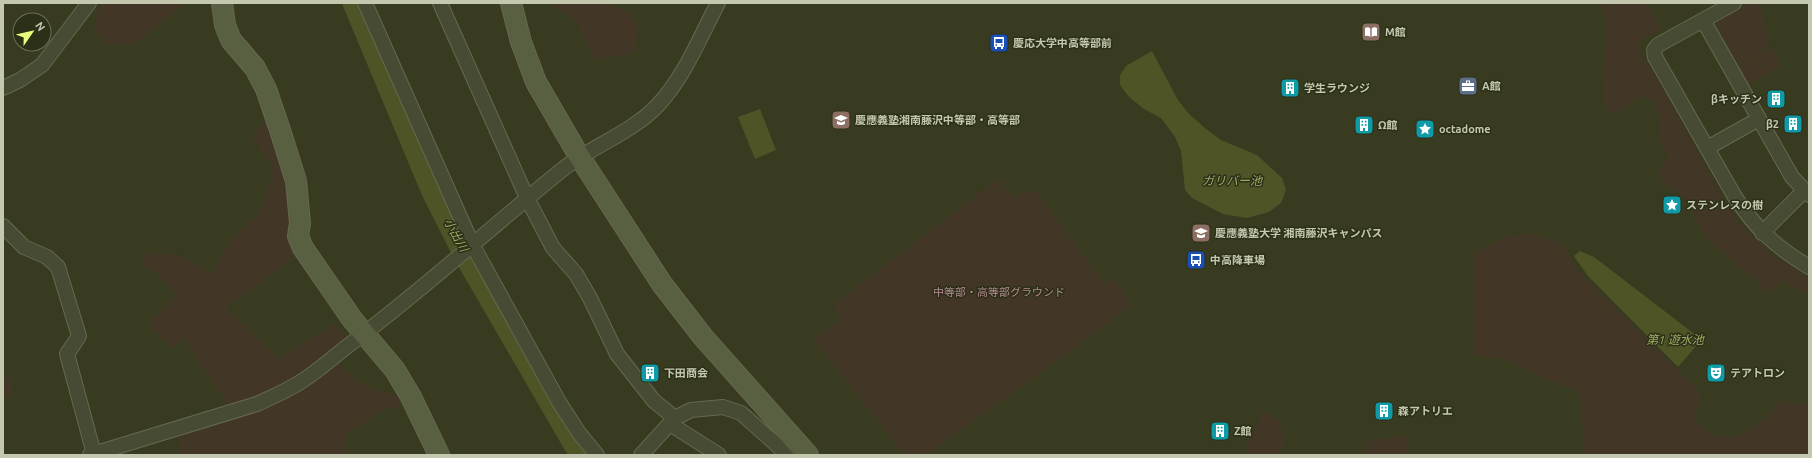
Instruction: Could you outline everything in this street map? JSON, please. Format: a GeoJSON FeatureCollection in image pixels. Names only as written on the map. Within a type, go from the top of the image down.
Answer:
{"type":"FeatureCollection","features":[{"type":"Feature","properties":{"kind":"street"},"geometry":{"type":"LineString","coordinates":[[3,88],[20,80],[42,65],[89,3]]}},
{"type":"Feature","properties":{"kind":"street"},"geometry":{"type":"LineString","coordinates":[[222,3],[225,25],[231,40],[255,68],[266,89],[280,130],[296,181],[300,223],[298,236],[303,248],[352,319],[366,333],[395,370],[411,397],[440,455]]}},
{"type":"Feature","properties":{"kind":"street"},"geometry":{"type":"LineString","coordinates":[[365,3],[466,251],[559,402],[579,433],[597,455]]}},
{"type":"Feature","properties":{"kind":"street"},"geometry":{"type":"LineString","coordinates":[[440,3],[527,198],[553,248],[579,280],[617,354],[654,401],[673,421],[719,455]]}},
{"type":"Feature","properties":{"kind":"street"},"geometry":{"type":"LineString","coordinates":[[511,3],[521,42],[536,82],[579,156],[662,284],[703,337],[808,455]]}},
{"type":"Feature","properties":{"kind":"street"},"geometry":{"type":"LineString","coordinates":[[3,226],[24,247],[47,257],[58,268],[79,336],[67,354],[92,454],[257,404],[301,382],[366,333],[579,156],[639,121],[660,102],[678,79],[718,3]]}},
{"type":"Feature","properties":{"kind":"street"},"geometry":{"type":"LineString","coordinates":[[1734,3],[1658,45],[1654,50],[1655,57],[1746,215],[1775,245],[1809,267]]}},
{"type":"Feature","properties":{"kind":"street"},"geometry":{"type":"LineString","coordinates":[[1704,20],[1792,177],[1806,193],[1762,233]]}},
{"type":"Feature","properties":{"kind":"street"},"geometry":{"type":"LineString","coordinates":[[1707,148],[1759,119]]}},
{"type":"Feature","properties":{"kind":"street"},"geometry":{"type":"LineString","coordinates":[[641,455],[673,421],[691,410],[722,408],[741,413],[788,455]]}},
{"type":"Feature","properties":{"kind":"green space"},"geometry":{"type":"Polygon","coordinates":[[[102,3],[186,3],[137,42],[109,45],[95,30],[96,14],[102,3]]]}},
{"type":"Feature","properties":{"kind":"green space"},"geometry":{"type":"Polygon","coordinates":[[[554,3],[607,3],[624,9],[638,25],[636,52],[594,60],[575,20],[555,7],[554,3]]]}},
{"type":"Feature","properties":{"kind":"green space"},"geometry":{"type":"Polygon","coordinates":[[[1601,3],[1647,3],[1651,13],[1658,21],[1660,28],[1637,43],[1637,47],[1662,87],[1718,190],[1740,224],[1771,254],[1809,278],[1809,293],[1780,281],[1774,290],[1767,291],[1709,241],[1699,225],[1692,207],[1681,195],[1670,189],[1658,175],[1668,155],[1661,142],[1659,134],[1661,116],[1652,102],[1644,96],[1631,102],[1623,111],[1612,114],[1605,106],[1602,90],[1604,78],[1606,18],[1601,3]]]}},
{"type":"Feature","properties":{"kind":"green space"},"geometry":{"type":"Polygon","coordinates":[[[1748,3],[1760,3],[1770,46],[1738,64],[1714,21],[1748,3]]]}},
{"type":"Feature","properties":{"kind":"green space"},"geometry":{"type":"Polygon","coordinates":[[[1771,47],[1781,65],[1747,85],[1736,66],[1771,47]]]}},
{"type":"Feature","properties":{"kind":"green space"},"geometry":{"type":"Polygon","coordinates":[[[269,117],[295,208],[288,228],[297,252],[271,275],[226,308],[278,358],[336,323],[354,348],[339,365],[366,387],[399,396],[400,406],[384,410],[345,434],[347,455],[178,455],[180,449],[174,430],[230,414],[225,400],[183,339],[171,348],[148,324],[176,295],[158,274],[141,265],[148,253],[184,256],[211,274],[234,236],[256,217],[266,195],[274,168],[251,136],[269,117]]]}},
{"type":"Feature","properties":{"kind":"green space","name":"中等部・高等部グラウンド"},"geometry":{"type":"Polygon","coordinates":[[[998,179],[1013,198],[1026,190],[1037,193],[1104,283],[1112,277],[1133,305],[927,455],[904,455],[813,338],[842,319],[832,305],[998,179]]]}},
{"type":"Feature","properties":{"kind":"green space"},"geometry":{"type":"Polygon","coordinates":[[[1531,233],[1560,243],[1585,279],[1701,393],[1695,420],[1708,431],[1722,437],[1732,437],[1741,434],[1759,423],[1780,401],[1802,405],[1809,404],[1809,455],[1577,455],[1584,454],[1580,393],[1502,359],[1474,355],[1474,253],[1507,236],[1531,233]]]}},
{"type":"Feature","properties":{"kind":"green space"},"geometry":{"type":"Polygon","coordinates":[[[3,373],[11,379],[13,393],[3,400],[3,373]]]}},
{"type":"Feature","properties":{"kind":"green space"},"geometry":{"type":"Polygon","coordinates":[[[1262,411],[1279,420],[1285,444],[1279,455],[1244,455],[1262,411]]]}},
{"type":"Feature","properties":{"kind":"green space"},"geometry":{"type":"Polygon","coordinates":[[[1405,435],[1409,454],[1367,455],[1364,442],[1405,435]]]}},
{"type":"Feature","properties":{"kind":"water","name":"ガリバー池"},"geometry":{"type":"Polygon","coordinates":[[[1152,51],[1178,100],[1189,114],[1221,140],[1257,155],[1282,178],[1286,190],[1281,203],[1269,212],[1247,218],[1223,214],[1192,198],[1185,190],[1181,151],[1175,137],[1161,118],[1144,109],[1129,97],[1120,85],[1120,75],[1126,66],[1152,51]]]}},
{"type":"Feature","properties":{"kind":"water"},"geometry":{"type":"Polygon","coordinates":[[[760,109],[776,150],[755,159],[738,117],[760,109]]]}},
{"type":"Feature","properties":{"kind":"water","name":"第1 遊水池"},"geometry":{"type":"Polygon","coordinates":[[[1580,251],[1594,257],[1697,336],[1703,338],[1678,367],[1588,276],[1574,256],[1580,251]]]}},
{"type":"Feature","properties":{"kind":"waterway","name":"小出川"},"geometry":{"type":"LineString","coordinates":[[353,3],[432,192],[465,257],[574,445],[583,455]]}},
{"type":"Feature","properties":{"kind":"place","name":"Μ館"},"geometry":{"type":"Point","coordinates":[1371,32]}},
{"type":"Feature","properties":{"kind":"place","name":"慶応大学中高等部前"},"geometry":{"type":"Point","coordinates":[999,43]}},
{"type":"Feature","properties":{"kind":"place","name":"A館"},"geometry":{"type":"Point","coordinates":[1468,86]}},
{"type":"Feature","properties":{"kind":"place","name":"学生ラウンジ"},"geometry":{"type":"Point","coordinates":[1290,88]}},
{"type":"Feature","properties":{"kind":"place","name":"βキッチン"},"geometry":{"type":"Point","coordinates":[1776,99]}},
{"type":"Feature","properties":{"kind":"place","name":"慶應義塾湘南藤沢中等部・高等部"},"geometry":{"type":"Point","coordinates":[841,120]}},
{"type":"Feature","properties":{"kind":"place","name":"β2"},"geometry":{"type":"Point","coordinates":[1793,124]}},
{"type":"Feature","properties":{"kind":"place","name":"Ω館"},"geometry":{"type":"Point","coordinates":[1364,125]}},
{"type":"Feature","properties":{"kind":"place","name":"octadome"},"geometry":{"type":"Point","coordinates":[1425,129]}},
{"type":"Feature","properties":{"kind":"place","name":"ステンレスの樹"},"geometry":{"type":"Point","coordinates":[1672,205]}},
{"type":"Feature","properties":{"kind":"place","name":"慶應義塾大学 湘南藤沢キャンパス"},"geometry":{"type":"Point","coordinates":[1201,233]}},
{"type":"Feature","properties":{"kind":"place","name":"中高降車場"},"geometry":{"type":"Point","coordinates":[1196,260]}},
{"type":"Feature","properties":{"kind":"place","name":"下田商会"},"geometry":{"type":"Point","coordinates":[650,373]}},
{"type":"Feature","properties":{"kind":"place","name":"テアトロン"},"geometry":{"type":"Point","coordinates":[1716,373]}},
{"type":"Feature","properties":{"kind":"place","name":"森アトリエ"},"geometry":{"type":"Point","coordinates":[1384,411]}},
{"type":"Feature","properties":{"kind":"place","name":"Ζ館"},"geometry":{"type":"Point","coordinates":[1220,431]}}]}
